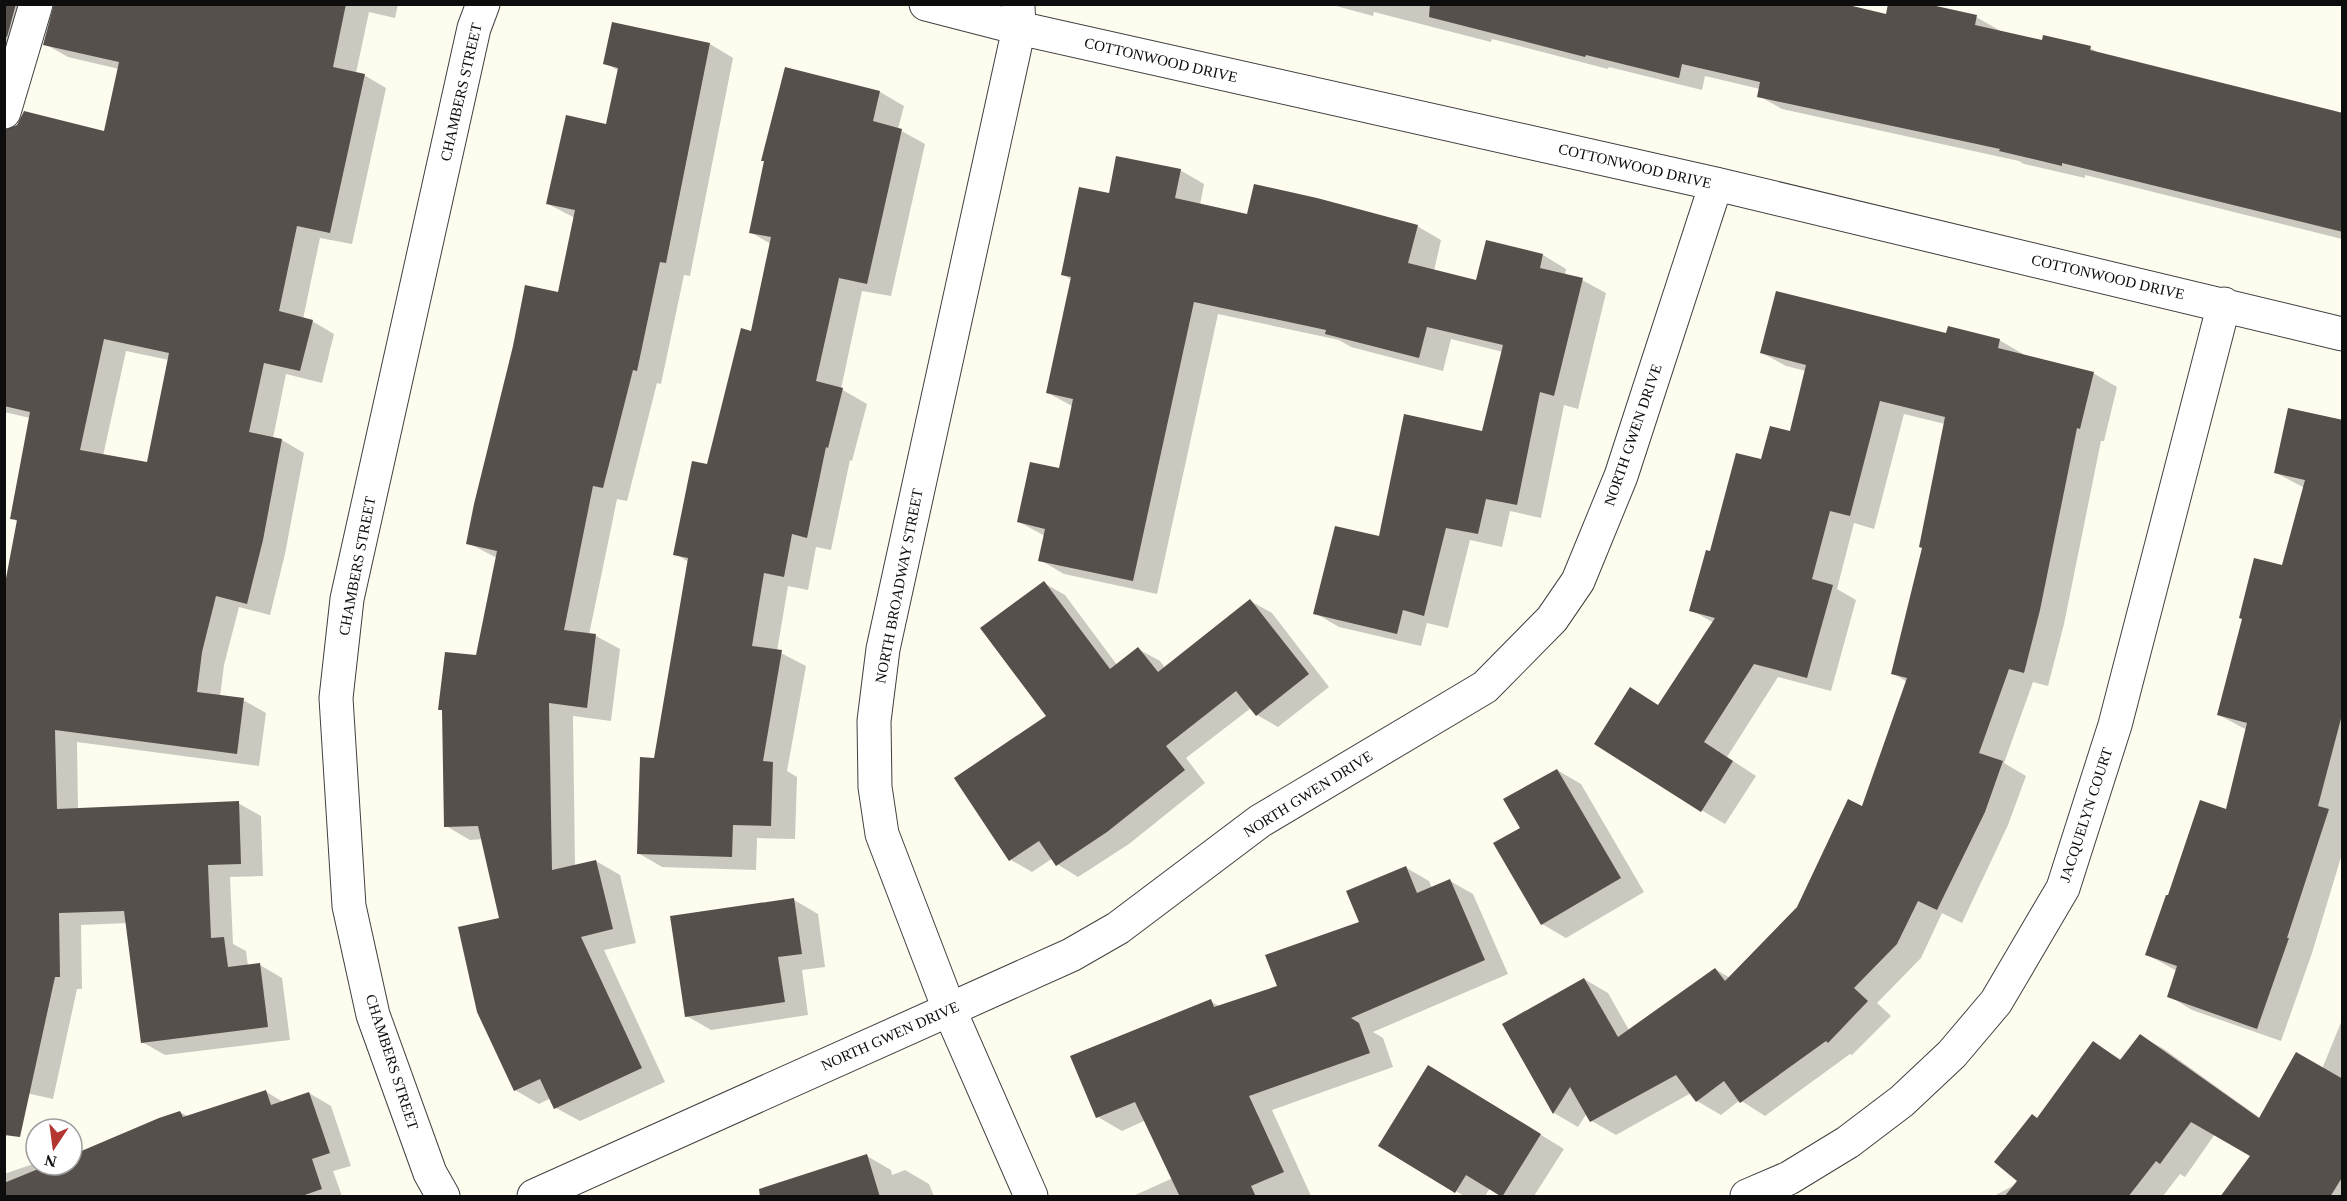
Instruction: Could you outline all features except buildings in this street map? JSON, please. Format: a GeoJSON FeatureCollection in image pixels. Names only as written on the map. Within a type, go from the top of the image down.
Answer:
{"type":"FeatureCollection","features":[{"type":"Feature","properties":{"kind":"street"},"geometry":{"type":"LineString","coordinates":[[4,112],[36,4]]}},
{"type":"Feature","properties":{"kind":"street","name":"CHAMBERS STREET"},"geometry":{"type":"LineString","coordinates":[[443,1197],[430,1173],[374,1015],[349,906],[336,698],[347,599],[474,28],[483,4]]}},
{"type":"Feature","properties":{"kind":"street","name":"COTTONWOOD DRIVE"},"geometry":{"type":"LineString","coordinates":[[926,4],[1018,16],[2343,334]]}},
{"type":"Feature","properties":{"kind":"street"},"geometry":{"type":"LineString","coordinates":[[1018,16],[1041,4]]}},
{"type":"Feature","properties":{"kind":"street","name":"NORTH BROADWAY STREET"},"geometry":{"type":"LineString","coordinates":[[1018,16],[883,650],[874,721],[875,787],[882,834],[949,1009],[1031,1197]]}},
{"type":"Feature","properties":{"kind":"street","name":"NORTH GWEN DRIVE"},"geometry":{"type":"LineString","coordinates":[[534,1197],[1071,955],[1118,928],[1260,821],[1485,687],[1552,619],[1578,581],[1621,476],[1716,184]]}},
{"type":"Feature","properties":{"kind":"street","name":"JACQUELYN COURT"},"geometry":{"type":"LineString","coordinates":[[1747,1197],[1790,1178],[1848,1142],[1902,1101],[1952,1054],[1996,1002],[2063,888],[2115,725],[2224,304]]}}]}
